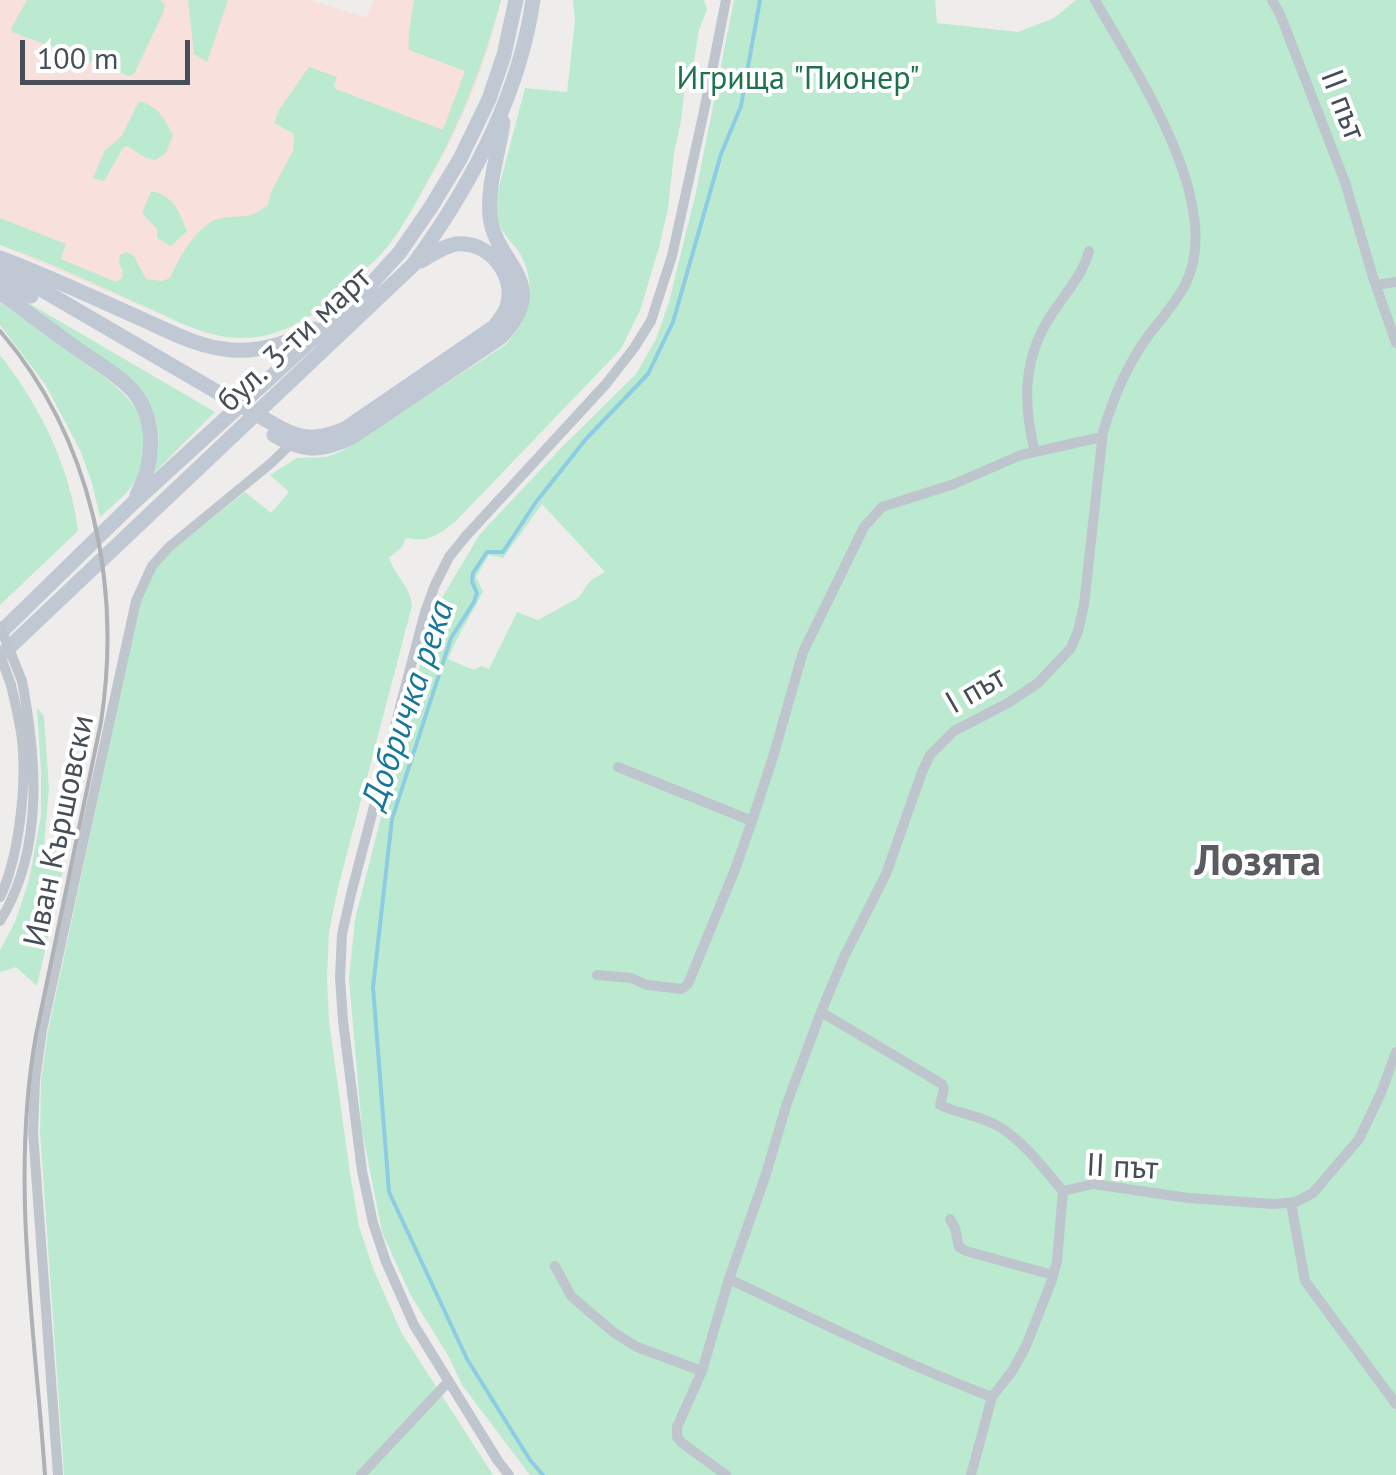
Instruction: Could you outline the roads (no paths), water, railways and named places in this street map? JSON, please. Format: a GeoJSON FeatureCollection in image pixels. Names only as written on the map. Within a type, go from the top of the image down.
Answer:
{"type":"FeatureCollection","features":[{"type":"Feature","properties":{"kind":"main road","name":"бул. 3-ти март"},"geometry":{"type":"LineString","coordinates":[[0,629],[362,294],[400,252],[460,159],[489,98],[504,55],[516,0]]}},
{"type":"Feature","properties":{"kind":"main road","name":"бул. 3-ти март"},"geometry":{"type":"LineString","coordinates":[[0,655],[413,265],[448,215],[504,108],[521,58],[533,0]]}},
{"type":"Feature","properties":{"kind":"main road"},"geometry":{"type":"LineString","coordinates":[[0,278],[312,449],[338,444],[501,338],[519,312],[522,286],[490,220],[504,108]]}},
{"type":"Feature","properties":{"kind":"main road"},"geometry":{"type":"LineString","coordinates":[[286,436],[317,437],[345,428],[494,328],[503,317],[508,306],[508,282],[488,253],[456,244],[413,265]]}},
{"type":"Feature","properties":{"kind":"main road"},"geometry":{"type":"LineString","coordinates":[[0,262],[183,338],[221,349],[236,351],[295,340],[336,317]]}},
{"type":"Feature","properties":{"kind":"main road"},"geometry":{"type":"LineString","coordinates":[[0,262],[221,399]]}},
{"type":"Feature","properties":{"kind":"main road"},"geometry":{"type":"LineString","coordinates":[[0,292],[121,381],[142,406],[151,439],[150,457],[145,480],[132,504]]}},
{"type":"Feature","properties":{"kind":"street"},"geometry":{"type":"LineString","coordinates":[[509,1475],[414,1326],[373,1224],[343,1021],[342,934],[401,700],[435,585],[466,536],[606,384],[651,320],[676,238],[726,0]]}},
{"type":"Feature","properties":{"kind":"street","name":"І път"},"geometry":{"type":"LineString","coordinates":[[726,1475],[677,1437],[677,1427],[702,1371],[729,1279],[821,1012],[886,874],[930,755],[954,731],[1038,683],[1071,648],[1084,606],[1102,437],[1110,406],[1134,356],[1185,286],[1191,270],[1196,232],[1188,182],[1145,88],[1095,0]]}},
{"type":"Feature","properties":{"kind":"street","name":"ІІ път"},"geometry":{"type":"LineString","coordinates":[[1272,0],[1345,182],[1396,343]]}},
{"type":"Feature","properties":{"kind":"street"},"geometry":{"type":"LineString","coordinates":[[1035,452],[1028,410],[1030,359],[1035,342],[1076,281],[1090,251]]}},
{"type":"Feature","properties":{"kind":"street"},"geometry":{"type":"LineString","coordinates":[[1376,285],[1396,282]]}},
{"type":"Feature","properties":{"kind":"street","name":"Иван Кършовски"},"geometry":{"type":"LineString","coordinates":[[58,1475],[34,1132],[35,1080],[42,1030],[136,601],[152,566],[168,547],[270,464],[286,436]]}},
{"type":"Feature","properties":{"kind":"street"},"geometry":{"type":"LineString","coordinates":[[597,975],[685,987],[736,868],[774,756],[803,652],[873,516],[882,507],[954,484],[1006,461],[1102,437]]}},
{"type":"Feature","properties":{"kind":"street"},"geometry":{"type":"LineString","coordinates":[[0,629],[34,756],[29,843],[16,892],[0,922]]}},
{"type":"Feature","properties":{"kind":"street"},"geometry":{"type":"LineString","coordinates":[[0,655],[16,683],[23,777],[12,865],[0,897]]}},
{"type":"Feature","properties":{"kind":"street"},"geometry":{"type":"LineString","coordinates":[[618,766],[752,821]]}},
{"type":"Feature","properties":{"kind":"street"},"geometry":{"type":"LineString","coordinates":[[821,1012],[942,1084],[940,1105],[999,1126],[1016,1138],[1062,1191]]}},
{"type":"Feature","properties":{"kind":"street"},"geometry":{"type":"LineString","coordinates":[[1396,1052],[1359,1139],[1313,1193],[1291,1203],[1306,1282],[1396,1404]]}},
{"type":"Feature","properties":{"kind":"street","name":"ІІ път"},"geometry":{"type":"LineString","coordinates":[[971,1475],[992,1397],[1026,1346],[1054,1274],[1062,1191],[1093,1184],[1188,1198],[1291,1203]]}},
{"type":"Feature","properties":{"kind":"street"},"geometry":{"type":"LineString","coordinates":[[950,1219],[959,1247],[1054,1274]]}},
{"type":"Feature","properties":{"kind":"street"},"geometry":{"type":"LineString","coordinates":[[555,1266],[571,1296],[613,1332],[637,1348],[702,1371]]}},
{"type":"Feature","properties":{"kind":"street"},"geometry":{"type":"LineString","coordinates":[[729,1279],[904,1362],[992,1397]]}},
{"type":"Feature","properties":{"kind":"street"},"geometry":{"type":"LineString","coordinates":[[361,1475],[448,1382]]}},
{"type":"Feature","properties":{"kind":"waterway","name":"Добричка река"},"geometry":{"type":"LineString","coordinates":[[543,1475],[467,1359],[389,1192],[373,987],[392,819],[451,638],[477,593],[473,573],[487,552],[503,552],[536,502],[586,439],[648,374],[673,322],[721,154],[741,106],[760,0]]}},
{"type":"Feature","properties":{"kind":"railway"},"geometry":{"type":"LineString","coordinates":[[0,331],[32,373],[58,418],[78,466],[103,566],[107,618],[101,722],[36,1035],[25,1144],[27,1255],[45,1475]]}},
{"type":"Feature","properties":{"kind":"district","name":"Лозята"},"geometry":{"type":"Point","coordinates":[1258,863]}},
{"type":"Feature","properties":{"kind":"park label","name":"Игрища \"Пионер\""},"geometry":{"type":"Point","coordinates":[798,80]}}]}
